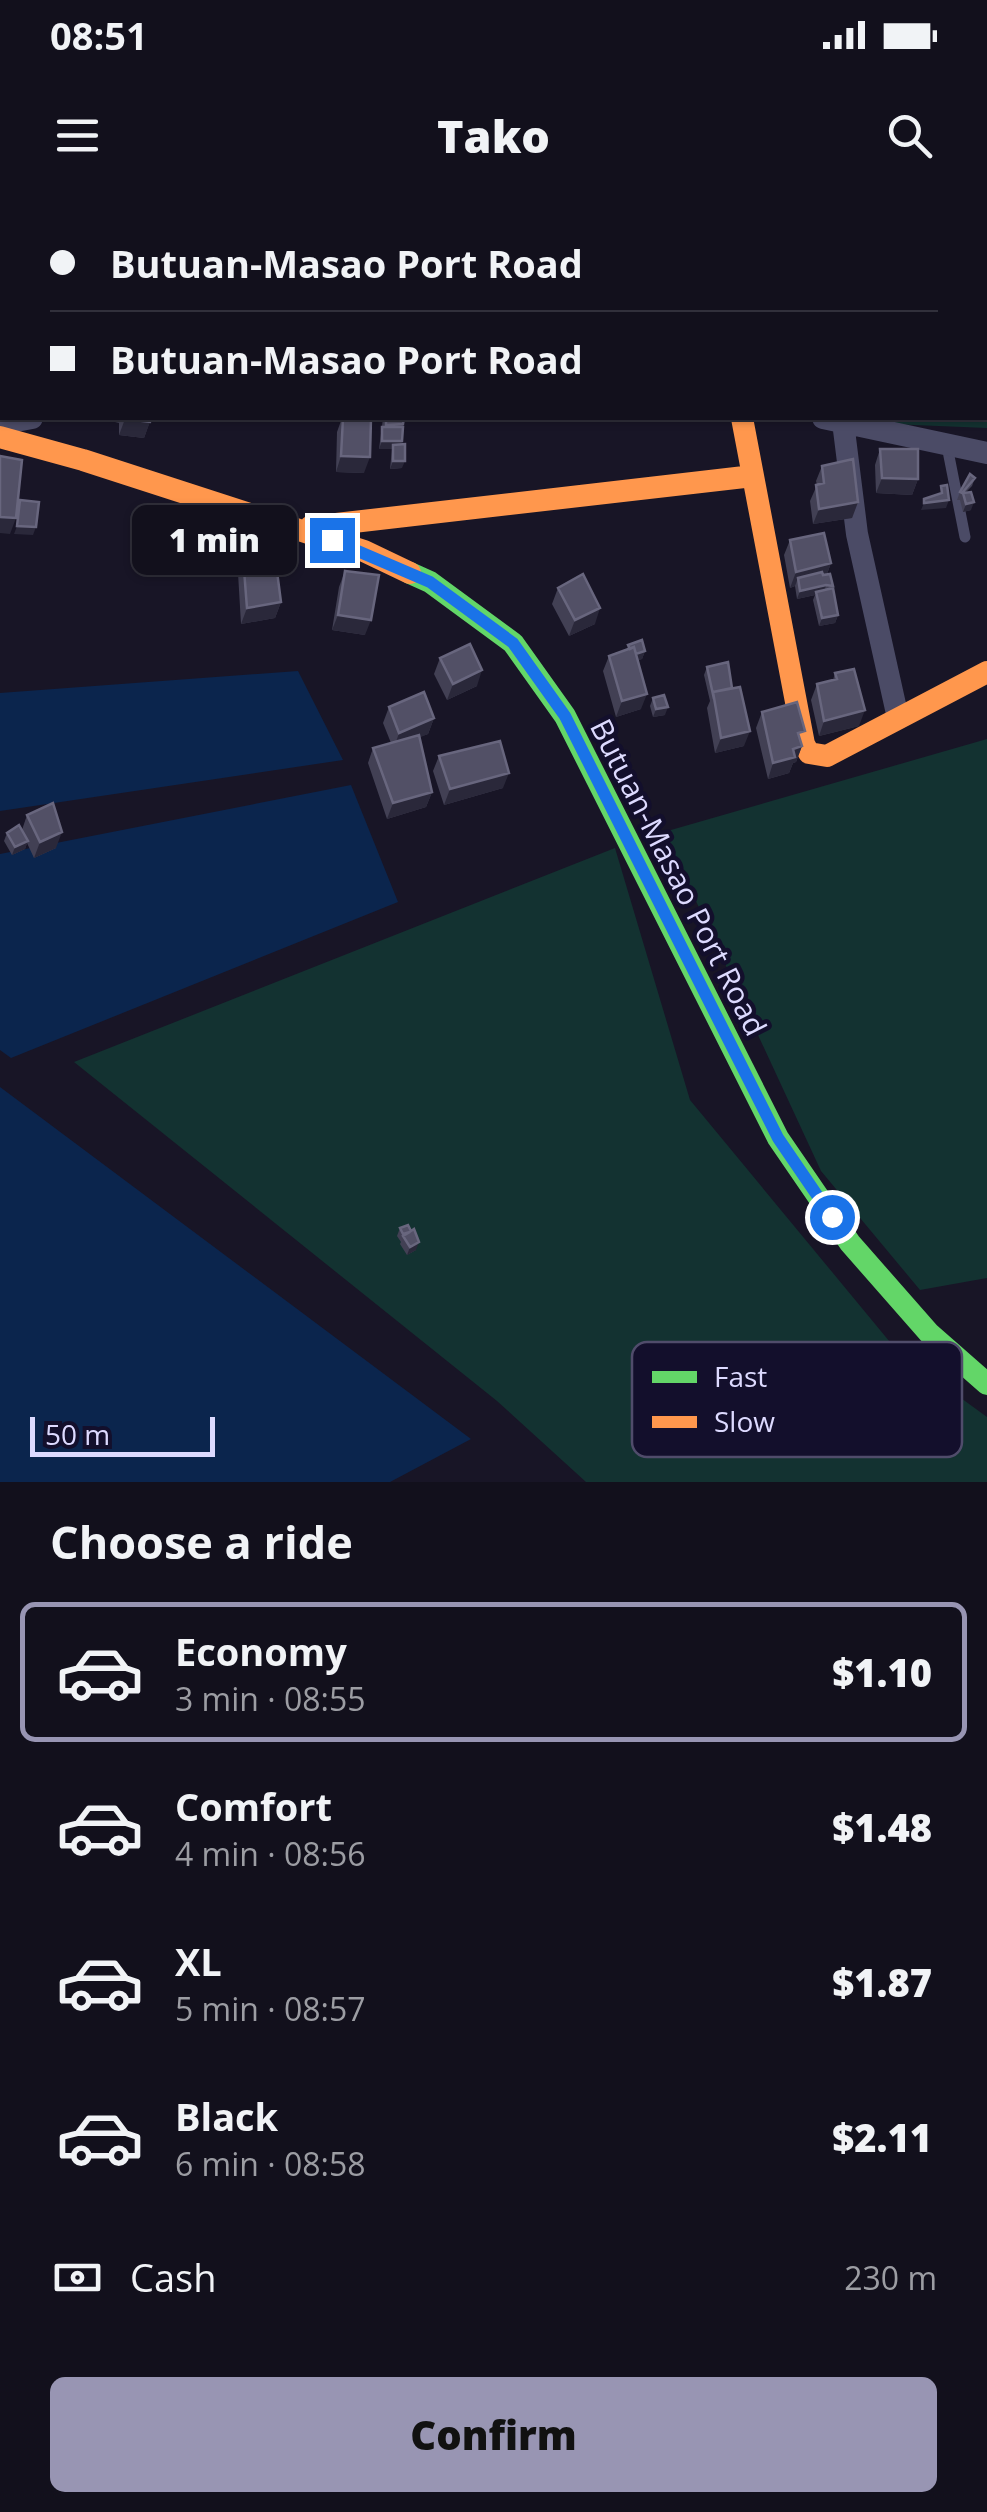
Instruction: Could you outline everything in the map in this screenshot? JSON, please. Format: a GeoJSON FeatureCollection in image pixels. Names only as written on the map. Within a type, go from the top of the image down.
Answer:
{"type":"FeatureCollection","features":[{"type":"Feature","properties":{"kind":"street"},"geometry":{"type":"LineString","coordinates":[[742,420],[808,753],[826,756],[987,672]]}},
{"type":"Feature","properties":{"kind":"street"},"geometry":{"type":"LineString","coordinates":[[898,718],[833,420],[987,453]]}},
{"type":"Feature","properties":{"kind":"street","name":"Butuan-Masao Port Road"},"geometry":{"type":"LineString","coordinates":[[0,437],[364,551],[430,582],[513,643],[565,716],[778,1138],[850,1243],[930,1333],[944,1342]]}},
{"type":"Feature","properties":{"kind":"street"},"geometry":{"type":"LineString","coordinates":[[300,528],[753,476]]}},
{"type":"Feature","properties":{"kind":"street","name":"Butuan-Masao Port Road"},"geometry":{"type":"LineString","coordinates":[[977,1364],[987,1384]]}},
{"type":"Feature","properties":{"kind":"lane"},"geometry":{"type":"LineString","coordinates":[[947,446],[965,538]]}},
{"type":"Feature","properties":{"kind":"green space"},"geometry":{"type":"Polygon","coordinates":[[[792,420],[987,420],[987,428],[792,420]]]}},
{"type":"Feature","properties":{"kind":"green space"},"geometry":{"type":"Polygon","coordinates":[[[987,739],[987,1278],[920,1290],[821,1171],[664,832],[987,739]]]}},
{"type":"Feature","properties":{"kind":"green space"},"geometry":{"type":"Polygon","coordinates":[[[615,848],[690,1100],[890,1342],[632,1342],[632,1457],[962,1457],[962,1399],[987,1417],[987,1482],[586,1482],[497,1401],[74,1062],[615,848]]]}},
{"type":"Feature","properties":{"kind":"water"},"geometry":{"type":"Polygon","coordinates":[[[298,671],[343,760],[0,811],[0,693],[298,671]]]}},
{"type":"Feature","properties":{"kind":"water"},"geometry":{"type":"Polygon","coordinates":[[[351,785],[398,902],[11,1058],[0,1050],[0,854],[351,785]]]}},
{"type":"Feature","properties":{"kind":"water"},"geometry":{"type":"Polygon","coordinates":[[[0,1087],[471,1439],[390,1482],[0,1482],[0,1087]]]}},
{"type":"Feature","properties":{"kind":"building"},"geometry":{"type":"Polygon","coordinates":[[[343,420],[371,420],[370,457],[341,456],[343,420]]]}},
{"type":"Feature","properties":{"kind":"building"},"geometry":{"type":"Polygon","coordinates":[[[386,420],[404,420],[403,424],[386,425],[386,420]]]}},
{"type":"Feature","properties":{"kind":"building"},"geometry":{"type":"Polygon","coordinates":[[[382,427],[403,427],[402,441],[382,441],[382,427]]]}},
{"type":"Feature","properties":{"kind":"building"},"geometry":{"type":"Polygon","coordinates":[[[405,444],[405,461],[393,461],[393,445],[405,444]]]}},
{"type":"Feature","properties":{"kind":"building"},"geometry":{"type":"Polygon","coordinates":[[[880,449],[918,449],[918,479],[882,478],[880,449]]]}},
{"type":"Feature","properties":{"kind":"building"},"geometry":{"type":"Polygon","coordinates":[[[0,456],[22,460],[16,518],[0,517],[0,456]]]}},
{"type":"Feature","properties":{"kind":"building"},"geometry":{"type":"Polygon","coordinates":[[[853,459],[858,502],[819,509],[816,485],[824,483],[822,466],[853,459]]]}},
{"type":"Feature","properties":{"kind":"building"},"geometry":{"type":"Polygon","coordinates":[[[970,474],[975,478],[962,493],[960,492],[970,474]]]}},
{"type":"Feature","properties":{"kind":"building"},"geometry":{"type":"Polygon","coordinates":[[[947,485],[949,500],[924,503],[924,499],[942,493],[941,486],[947,485]]]}},
{"type":"Feature","properties":{"kind":"building"},"geometry":{"type":"Polygon","coordinates":[[[971,492],[974,502],[966,504],[963,493],[971,492]]]}},
{"type":"Feature","properties":{"kind":"building"},"geometry":{"type":"Polygon","coordinates":[[[20,500],[39,502],[36,527],[17,526],[20,500]]]}},
{"type":"Feature","properties":{"kind":"building"},"geometry":{"type":"Polygon","coordinates":[[[824,533],[831,563],[796,572],[790,540],[824,533]]]}},
{"type":"Feature","properties":{"kind":"building"},"geometry":{"type":"Polygon","coordinates":[[[275,556],[281,602],[247,608],[243,557],[275,556]]]}},
{"type":"Feature","properties":{"kind":"building"},"geometry":{"type":"Polygon","coordinates":[[[345,571],[379,575],[371,620],[338,615],[345,571]]]}},
{"type":"Feature","properties":{"kind":"building"},"geometry":{"type":"Polygon","coordinates":[[[583,574],[600,608],[575,620],[558,588],[583,574]]]}},
{"type":"Feature","properties":{"kind":"building"},"geometry":{"type":"Polygon","coordinates":[[[830,574],[833,586],[800,591],[798,578],[830,574]]]}},
{"type":"Feature","properties":{"kind":"building"},"geometry":{"type":"Polygon","coordinates":[[[833,588],[838,615],[822,618],[816,592],[833,588]]]}},
{"type":"Feature","properties":{"kind":"building"},"geometry":{"type":"Polygon","coordinates":[[[642,640],[645,651],[636,654],[634,647],[630,649],[628,645],[642,640]]]}},
{"type":"Feature","properties":{"kind":"building"},"geometry":{"type":"Polygon","coordinates":[[[470,644],[482,670],[453,684],[440,658],[470,644]]]}},
{"type":"Feature","properties":{"kind":"building"},"geometry":{"type":"Polygon","coordinates":[[[634,647],[647,694],[622,701],[609,656],[634,647]]]}},
{"type":"Feature","properties":{"kind":"building"},"geometry":{"type":"Polygon","coordinates":[[[728,662],[732,688],[713,692],[714,699],[707,667],[728,662]]]}},
{"type":"Feature","properties":{"kind":"building"},"geometry":{"type":"Polygon","coordinates":[[[854,669],[865,710],[824,721],[817,684],[837,679],[835,673],[854,669]]]}},
{"type":"Feature","properties":{"kind":"building"},"geometry":{"type":"Polygon","coordinates":[[[740,687],[750,731],[721,738],[713,692],[740,687]]]}},
{"type":"Feature","properties":{"kind":"building"},"geometry":{"type":"Polygon","coordinates":[[[424,692],[434,718],[399,733],[389,707],[424,692]]]}},
{"type":"Feature","properties":{"kind":"building"},"geometry":{"type":"Polygon","coordinates":[[[664,695],[668,707],[656,709],[653,698],[664,695]]]}},
{"type":"Feature","properties":{"kind":"building"},"geometry":{"type":"Polygon","coordinates":[[[797,702],[805,731],[798,733],[802,746],[793,749],[795,757],[773,763],[762,712],[797,702]]]}},
{"type":"Feature","properties":{"kind":"building"},"geometry":{"type":"Polygon","coordinates":[[[419,735],[432,792],[393,803],[373,748],[419,735]]]}},
{"type":"Feature","properties":{"kind":"building"},"geometry":{"type":"Polygon","coordinates":[[[500,741],[509,773],[450,789],[439,756],[500,741]]]}},
{"type":"Feature","properties":{"kind":"building"},"geometry":{"type":"Polygon","coordinates":[[[53,803],[62,832],[40,842],[27,815],[53,803]]]}},
{"type":"Feature","properties":{"kind":"building"},"geometry":{"type":"Polygon","coordinates":[[[19,825],[28,841],[15,847],[7,833],[19,825]]]}},
{"type":"Feature","properties":{"kind":"building"},"geometry":{"type":"Polygon","coordinates":[[[408,1225],[419,1242],[410,1247],[403,1236],[410,1232],[403,1234],[400,1228],[408,1225]]]}},
{"type":"Feature","properties":{"kind":"traffic: fast"},"geometry":{"type":"LineString","coordinates":[[410,573],[430,582],[513,643],[565,716],[778,1138],[850,1243],[939,1342]]}},
{"type":"Feature","properties":{"kind":"traffic: fast"},"geometry":{"type":"LineString","coordinates":[[962,1362],[987,1384]]}},
{"type":"Feature","properties":{"kind":"traffic: slow"},"geometry":{"type":"LineString","coordinates":[[742,420],[804,744],[809,753],[827,756],[987,672]]}},
{"type":"Feature","properties":{"kind":"traffic: slow"},"geometry":{"type":"LineString","coordinates":[[0,437],[364,551],[410,573]]}},
{"type":"Feature","properties":{"kind":"traffic: slow"},"geometry":{"type":"LineString","coordinates":[[310,527],[753,476]]}},
{"type":"Feature","properties":{"kind":"route"},"geometry":{"type":"LineString","coordinates":[[332,540],[430,582],[513,643],[565,716],[778,1138],[832,1217]]}}]}
